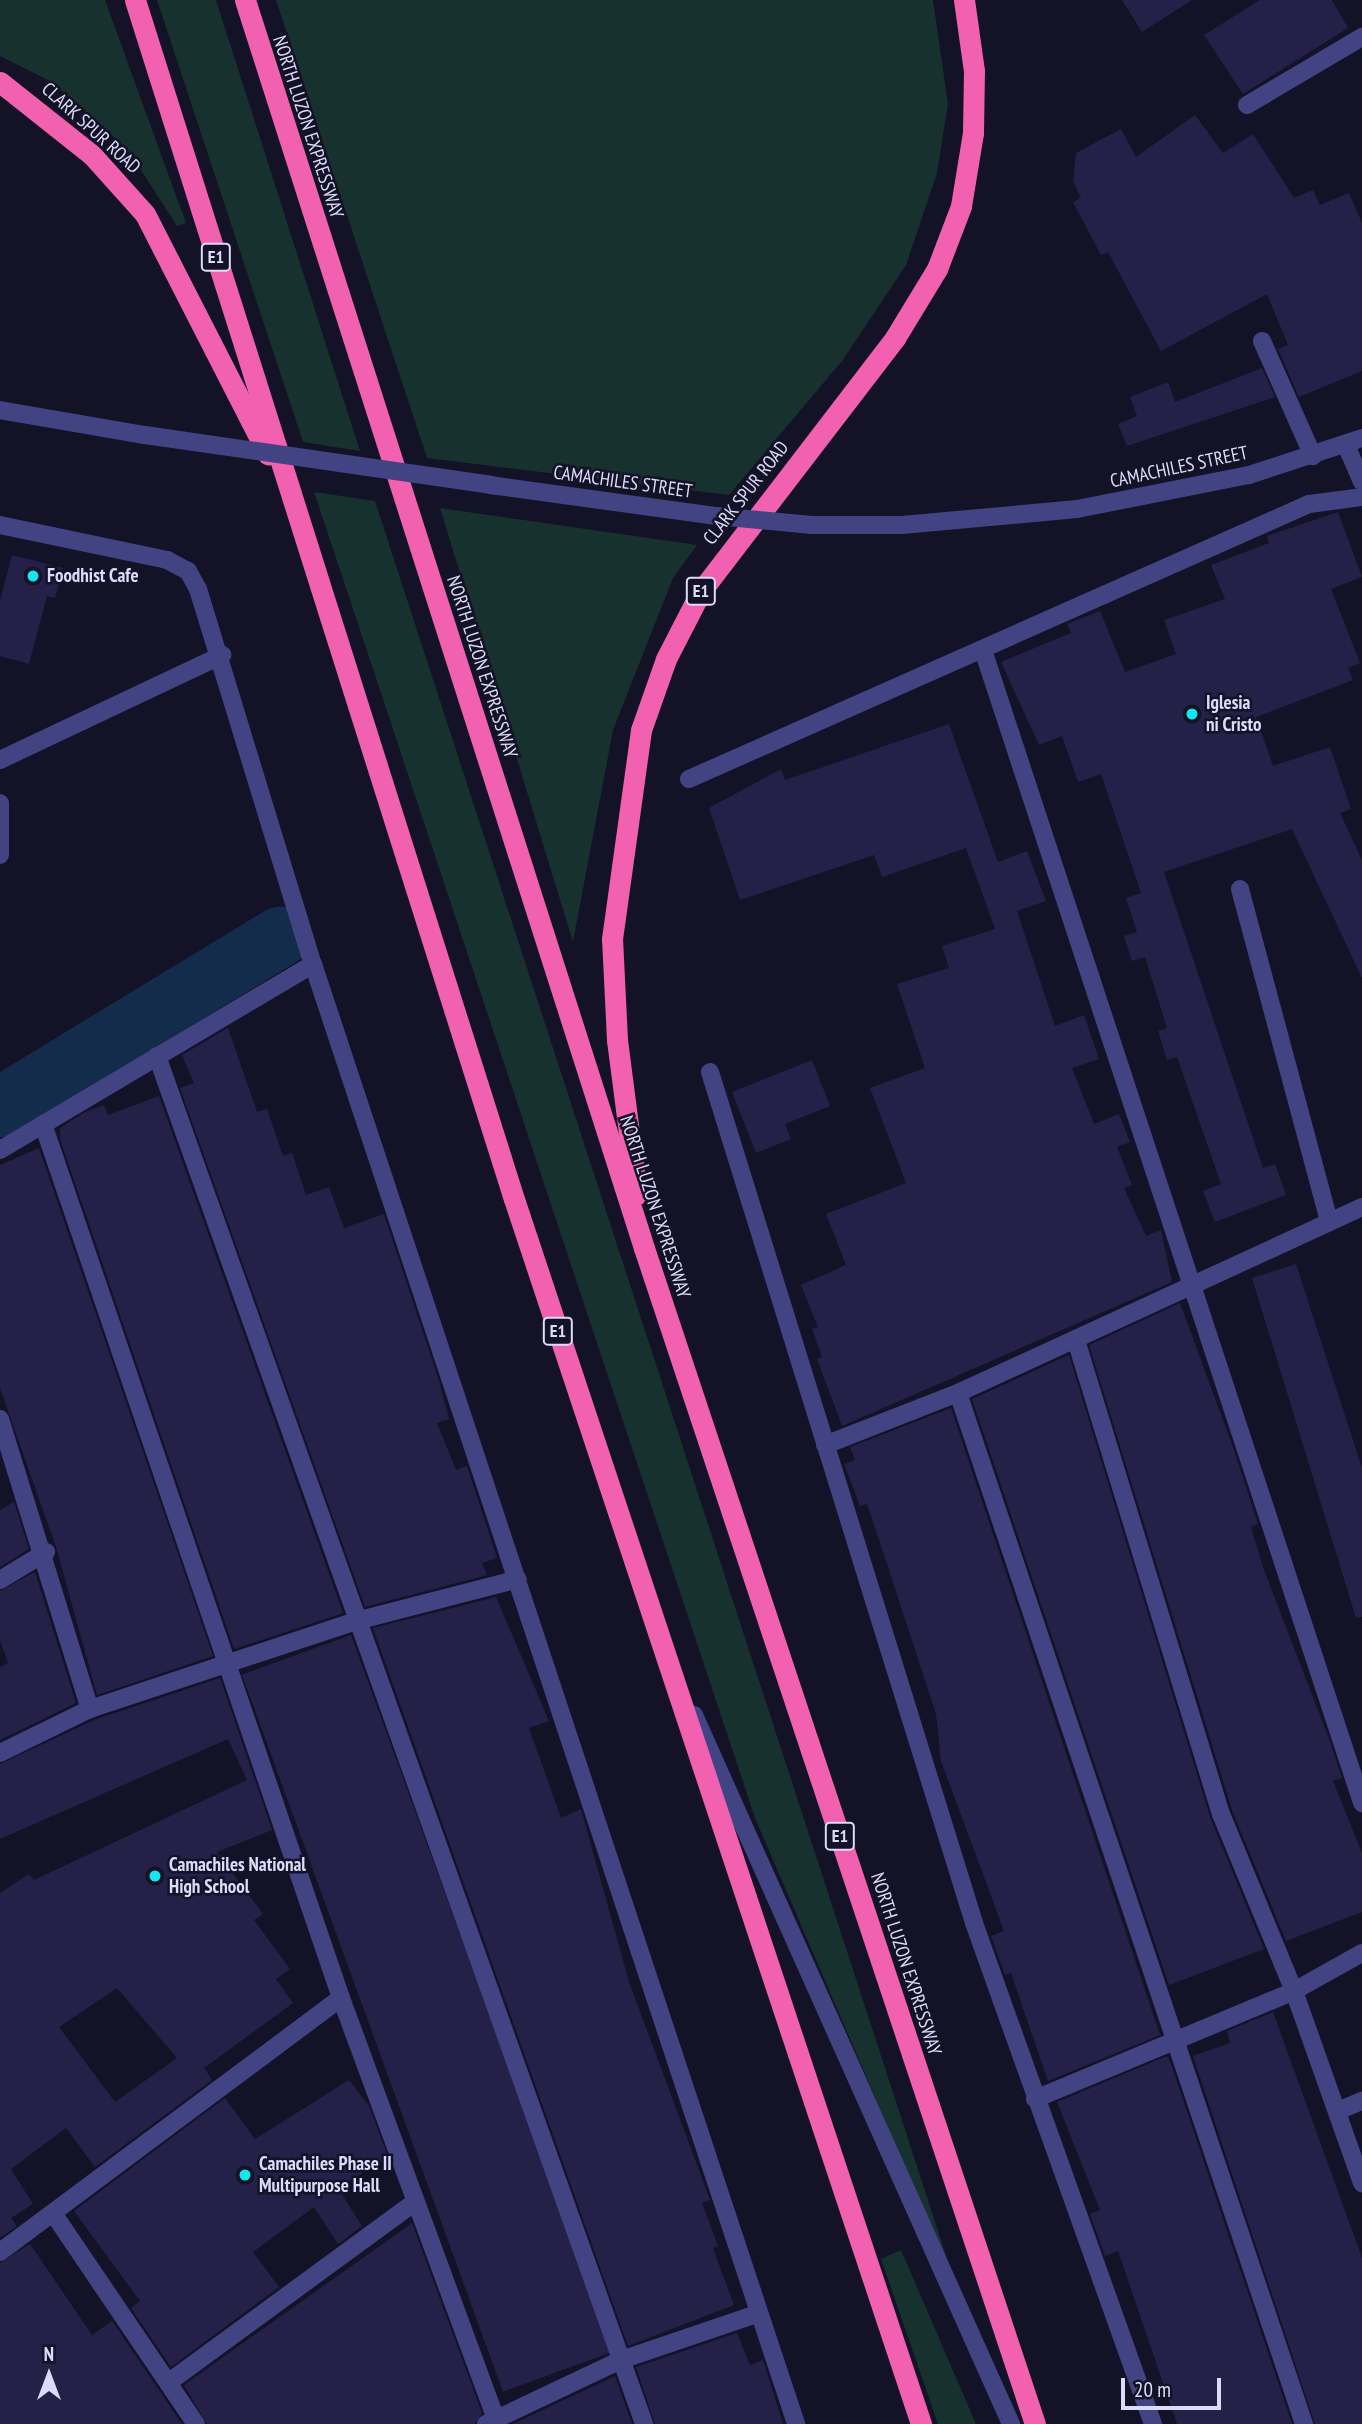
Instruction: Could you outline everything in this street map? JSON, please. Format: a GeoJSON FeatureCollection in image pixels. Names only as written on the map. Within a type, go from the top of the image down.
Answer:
{"type":"FeatureCollection","features":[{"type":"Feature","properties":{"kind":"highway","name":"E1"},"geometry":{"type":"LineString","coordinates":[[135,0],[662,1643],[921,2424]]}},
{"type":"Feature","properties":{"kind":"highway","name":"NORTH LUZON EXPRESSWAY"},"geometry":{"type":"LineString","coordinates":[[245,0],[644,1248],[1035,2424]]}},
{"type":"Feature","properties":{"kind":"highway","name":"CLARK SPUR ROAD"},"geometry":{"type":"LineString","coordinates":[[644,1248],[617,1040],[612,939],[641,730],[666,659],[701,591],[895,338],[937,269],[961,206],[973,133],[974,71],[964,0]]}},
{"type":"Feature","properties":{"kind":"highway","name":"CLARK SPUR ROAD"},"geometry":{"type":"LineString","coordinates":[[0,82],[92,155],[145,214],[298,514]]}},
{"type":"Feature","properties":{"kind":"street"},"geometry":{"type":"LineString","coordinates":[[1247,106],[1362,37]]}},
{"type":"Feature","properties":{"kind":"street"},"geometry":{"type":"LineString","coordinates":[[1262,341],[1313,456]]}},
{"type":"Feature","properties":{"kind":"street","name":"CAMACHILES STREET"},"geometry":{"type":"LineString","coordinates":[[0,410],[145,435],[490,485],[717,516],[812,525],[902,525],[1077,509],[1313,456],[1354,442]]}},
{"type":"Feature","properties":{"kind":"street"},"geometry":{"type":"LineString","coordinates":[[1354,442],[1362,482]]}},
{"type":"Feature","properties":{"kind":"street"},"geometry":{"type":"LineString","coordinates":[[689,779],[1309,504],[1362,497]]}},
{"type":"Feature","properties":{"kind":"street"},"geometry":{"type":"LineString","coordinates":[[0,525],[167,560],[188,571],[222,655],[313,964],[518,1579],[757,2314],[796,2424]]}},
{"type":"Feature","properties":{"kind":"street"},"geometry":{"type":"LineString","coordinates":[[982,650],[1355,1764],[1362,1803]]}},
{"type":"Feature","properties":{"kind":"street"},"geometry":{"type":"LineString","coordinates":[[0,760],[222,655]]}},
{"type":"Feature","properties":{"kind":"street"},"geometry":{"type":"LineString","coordinates":[[0,803],[0,855]]}},
{"type":"Feature","properties":{"kind":"street"},"geometry":{"type":"LineString","coordinates":[[1240,889],[1329,1222]]}},
{"type":"Feature","properties":{"kind":"street"},"geometry":{"type":"LineString","coordinates":[[0,1150],[313,964]]}},
{"type":"Feature","properties":{"kind":"street"},"geometry":{"type":"LineString","coordinates":[[157,1056],[644,2424]]}},
{"type":"Feature","properties":{"kind":"street"},"geometry":{"type":"LineString","coordinates":[[710,1072],[825,1445],[1035,2099],[1153,2424]]}},
{"type":"Feature","properties":{"kind":"street"},"geometry":{"type":"LineString","coordinates":[[43,1124],[341,1998],[494,2422],[621,2360],[757,2314]]}},
{"type":"Feature","properties":{"kind":"street"},"geometry":{"type":"LineString","coordinates":[[825,1445],[958,1394],[1076,1340],[1193,1281],[1362,1207]]}},
{"type":"Feature","properties":{"kind":"street"},"geometry":{"type":"LineString","coordinates":[[1076,1340],[1207,1775],[1294,1991],[1362,2183]]}},
{"type":"Feature","properties":{"kind":"street"},"geometry":{"type":"LineString","coordinates":[[958,1394],[1130,1891],[1172,2044],[1304,2424]]}},
{"type":"Feature","properties":{"kind":"street"},"geometry":{"type":"LineString","coordinates":[[0,1419],[3,1442],[46,1552],[90,1709]]}},
{"type":"Feature","properties":{"kind":"street"},"geometry":{"type":"LineString","coordinates":[[0,1580],[46,1552]]}},
{"type":"Feature","properties":{"kind":"street"},"geometry":{"type":"LineString","coordinates":[[0,1753],[90,1709],[227,1666],[356,1621],[518,1579]]}},
{"type":"Feature","properties":{"kind":"street"},"geometry":{"type":"LineString","coordinates":[[662,1643],[1011,2424]]}},
{"type":"Feature","properties":{"kind":"street"},"geometry":{"type":"LineString","coordinates":[[1035,2099],[1294,1991],[1362,1953]]}},
{"type":"Feature","properties":{"kind":"street"},"geometry":{"type":"LineString","coordinates":[[0,2252],[341,1998]]}},
{"type":"Feature","properties":{"kind":"street"},"geometry":{"type":"LineString","coordinates":[[1338,2111],[1362,2101]]}},
{"type":"Feature","properties":{"kind":"street"},"geometry":{"type":"LineString","coordinates":[[169,2382],[415,2202]]}},
{"type":"Feature","properties":{"kind":"street"},"geometry":{"type":"LineString","coordinates":[[53,2213],[196,2424]]}},
{"type":"Feature","properties":{"kind":"green space"},"geometry":{"type":"Polygon","coordinates":[[[0,0],[105,0],[186,223],[177,226],[128,150],[52,82],[0,56],[0,0]]]}},
{"type":"Feature","properties":{"kind":"green space"},"geometry":{"type":"Polygon","coordinates":[[[157,0],[216,0],[360,451],[303,442],[157,0]]]}},
{"type":"Feature","properties":{"kind":"green space"},"geometry":{"type":"Polygon","coordinates":[[[276,0],[933,0],[948,104],[937,173],[906,265],[842,361],[729,495],[427,458],[276,0]]]}},
{"type":"Feature","properties":{"kind":"green space"},"geometry":{"type":"Polygon","coordinates":[[[314,492],[375,501],[955,2283],[755,1818],[314,492]]]}},
{"type":"Feature","properties":{"kind":"green space"},"geometry":{"type":"Polygon","coordinates":[[[440,508],[697,545],[673,578],[613,730],[573,942],[440,508]]]}},
{"type":"Feature","properties":{"kind":"green space"},"geometry":{"type":"Polygon","coordinates":[[[901,2250],[976,2424],[938,2424],[881,2259],[901,2250]]]}},
{"type":"Feature","properties":{"kind":"building"},"geometry":{"type":"Polygon","coordinates":[[[1122,0],[1192,0],[1142,32],[1122,0]]]}},
{"type":"Feature","properties":{"kind":"building"},"geometry":{"type":"Polygon","coordinates":[[[1260,0],[1332,0],[1348,28],[1243,94],[1204,35],[1260,0]]]}},
{"type":"Feature","properties":{"kind":"building"},"geometry":{"type":"Polygon","coordinates":[[[1195,115],[1223,153],[1253,134],[1294,198],[1313,190],[1320,205],[1349,193],[1362,223],[1362,371],[1299,397],[1278,349],[1288,345],[1267,294],[1161,351],[1108,252],[1101,255],[1073,202],[1081,198],[1073,181],[1076,153],[1121,129],[1136,157],[1195,115]]]}},
{"type":"Feature","properties":{"kind":"building"},"geometry":{"type":"Polygon","coordinates":[[[1262,368],[1275,397],[1127,446],[1118,424],[1137,416],[1130,397],[1168,382],[1175,402],[1262,368]]]}},
{"type":"Feature","properties":{"kind":"building"},"geometry":{"type":"Polygon","coordinates":[[[1338,512],[1362,577],[1331,589],[1360,663],[1348,668],[1353,680],[1256,717],[1273,766],[1330,747],[1351,809],[1340,813],[1362,860],[1362,978],[1292,829],[1164,872],[1263,1168],[1275,1164],[1286,1195],[1215,1222],[1203,1191],[1221,1184],[1177,1057],[1167,1060],[1158,1031],[1167,1028],[1145,957],[1132,961],[1124,936],[1137,932],[1126,898],[1141,893],[1101,774],[1078,782],[1062,736],[1039,745],[1001,662],[1071,633],[1067,624],[1100,611],[1125,672],[1176,654],[1164,620],[1225,599],[1211,565],[1269,543],[1267,536],[1338,512]]]}},
{"type":"Feature","properties":{"kind":"building"},"geometry":{"type":"Polygon","coordinates":[[[12,555],[63,568],[55,598],[47,596],[29,664],[0,656],[0,600],[12,555]]]}},
{"type":"Feature","properties":{"kind":"building"},"geometry":{"type":"Polygon","coordinates":[[[949,724],[998,862],[1027,851],[1046,901],[1017,911],[1055,1026],[1084,1015],[1099,1059],[1072,1068],[1094,1124],[1119,1114],[1130,1142],[1117,1147],[1132,1185],[1124,1188],[1146,1236],[1161,1230],[1172,1282],[842,1426],[817,1359],[822,1357],[812,1329],[818,1327],[801,1285],[846,1265],[826,1214],[906,1183],[870,1088],[925,1068],[897,984],[949,968],[942,946],[995,929],[966,848],[882,877],[874,855],[740,900],[709,808],[781,769],[785,780],[949,724]]]}},
{"type":"Feature","properties":{"kind":"building"},"geometry":{"type":"Polygon","coordinates":[[[228,1028],[257,1112],[267,1109],[283,1156],[292,1153],[306,1195],[329,1187],[344,1228],[384,1214],[449,1419],[437,1423],[456,1470],[467,1466],[497,1558],[482,1563],[487,1575],[365,1607],[180,1088],[194,1083],[182,1055],[228,1028]]]}},
{"type":"Feature","properties":{"kind":"building"},"geometry":{"type":"Polygon","coordinates":[[[812,1060],[830,1106],[785,1124],[791,1139],[756,1153],[732,1092],[812,1060]]]}},
{"type":"Feature","properties":{"kind":"building"},"geometry":{"type":"Polygon","coordinates":[[[159,1096],[343,1613],[234,1649],[60,1139],[60,1128],[85,1112],[104,1105],[108,1115],[159,1096]]]}},
{"type":"Feature","properties":{"kind":"building"},"geometry":{"type":"Polygon","coordinates":[[[39,1148],[213,1656],[97,1695],[56,1547],[0,1388],[0,1165],[39,1148]]]}},
{"type":"Feature","properties":{"kind":"building"},"geometry":{"type":"Polygon","coordinates":[[[1296,1264],[1362,1468],[1362,1617],[1356,1618],[1252,1278],[1296,1264]]]}},
{"type":"Feature","properties":{"kind":"building"},"geometry":{"type":"Polygon","coordinates":[[[1180,1303],[1234,1450],[1258,1524],[1251,1527],[1264,1570],[1329,1739],[1342,1778],[1333,1781],[1362,1853],[1362,1912],[1286,1941],[1232,1810],[1089,1345],[1180,1303]]]}},
{"type":"Feature","properties":{"kind":"building"},"geometry":{"type":"Polygon","coordinates":[[[1069,1355],[1210,1817],[1264,1949],[1169,1985],[972,1399],[1069,1355]]]}},
{"type":"Feature","properties":{"kind":"building"},"geometry":{"type":"Polygon","coordinates":[[[951,1408],[1160,2035],[1048,2081],[1011,1973],[1005,1975],[991,1936],[1004,1931],[941,1761],[936,1714],[888,1567],[867,1504],[860,1506],[844,1464],[855,1460],[850,1447],[951,1408]]]}},
{"type":"Feature","properties":{"kind":"building"},"geometry":{"type":"Polygon","coordinates":[[[14,1502],[29,1549],[0,1567],[0,1510],[14,1502]]]}},
{"type":"Feature","properties":{"kind":"building"},"geometry":{"type":"Polygon","coordinates":[[[35,1572],[76,1703],[0,1740],[0,1667],[8,1663],[0,1640],[0,1591],[35,1572]]]}},
{"type":"Feature","properties":{"kind":"building"},"geometry":{"type":"Polygon","coordinates":[[[496,1597],[549,1721],[529,1728],[561,1818],[581,1809],[629,1982],[710,2200],[702,2203],[718,2246],[713,2248],[734,2305],[628,2346],[373,1628],[496,1597]]]}},
{"type":"Feature","properties":{"kind":"building"},"geometry":{"type":"Polygon","coordinates":[[[351,1635],[612,2352],[503,2392],[242,1675],[351,1635]]]}},
{"type":"Feature","properties":{"kind":"building","name":"Camachiles National High School"},"geometry":{"type":"Polygon","coordinates":[[[220,1678],[272,1830],[217,1852],[263,1914],[254,1920],[290,1969],[276,1979],[293,2003],[204,2068],[212,2080],[95,2167],[66,2128],[11,2169],[33,2204],[11,2218],[17,2226],[0,2238],[0,1893],[29,1874],[34,1880],[247,1780],[228,1739],[0,1839],[0,1764],[94,1720],[220,1678]],[[117,1988],[59,2027],[115,2102],[177,2058],[117,1988]]]}},
{"type":"Feature","properties":{"kind":"building"},"geometry":{"type":"Polygon","coordinates":[[[1273,2012],[1362,2258],[1362,2424],[1315,2424],[1193,2056],[1230,2043],[1227,2031],[1273,2012]]]}},
{"type":"Feature","properties":{"kind":"building"},"geometry":{"type":"Polygon","coordinates":[[[1167,2056],[1292,2424],[1177,2424],[1118,2251],[1105,2256],[1090,2214],[1100,2210],[1057,2102],[1167,2056]]]}},
{"type":"Feature","properties":{"kind":"building"},"geometry":{"type":"Polygon","coordinates":[[[349,2080],[369,2106],[388,2157],[338,2188],[362,2226],[338,2244],[314,2207],[253,2252],[279,2287],[171,2367],[131,2308],[140,2301],[74,2211],[225,2098],[255,2139],[349,2080]]]}},
{"type":"Feature","properties":{"kind":"building"},"geometry":{"type":"Polygon","coordinates":[[[412,2223],[482,2413],[475,2424],[207,2424],[184,2385],[412,2223]]]}},
{"type":"Feature","properties":{"kind":"building"},"geometry":{"type":"Polygon","coordinates":[[[30,2244],[92,2335],[112,2321],[182,2424],[0,2424],[0,2263],[30,2244]]]}},
{"type":"Feature","properties":{"kind":"building"},"geometry":{"type":"Polygon","coordinates":[[[737,2333],[750,2365],[763,2360],[783,2424],[655,2424],[636,2367],[737,2333]]]}},
{"type":"Feature","properties":{"kind":"building"},"geometry":{"type":"Polygon","coordinates":[[[615,2376],[632,2424],[513,2424],[615,2376]]]}},
{"type":"Feature","properties":{"kind":"waterway"},"geometry":{"type":"LineString","coordinates":[[0,1107],[280,937]]}},
{"type":"Feature","properties":{"kind":"place","name":"Foodhist Cafe"},"geometry":{"type":"Point","coordinates":[33,576]}},
{"type":"Feature","properties":{"kind":"place","name":"Iglesia ni Cristo"},"geometry":{"type":"Point","coordinates":[1192,714]}},
{"type":"Feature","properties":{"kind":"place","name":"Camachiles National High School"},"geometry":{"type":"Point","coordinates":[155,1876]}},
{"type":"Feature","properties":{"kind":"place","name":"Camachiles Phase II Multipurpose Hall"},"geometry":{"type":"Point","coordinates":[245,2175]}}]}
